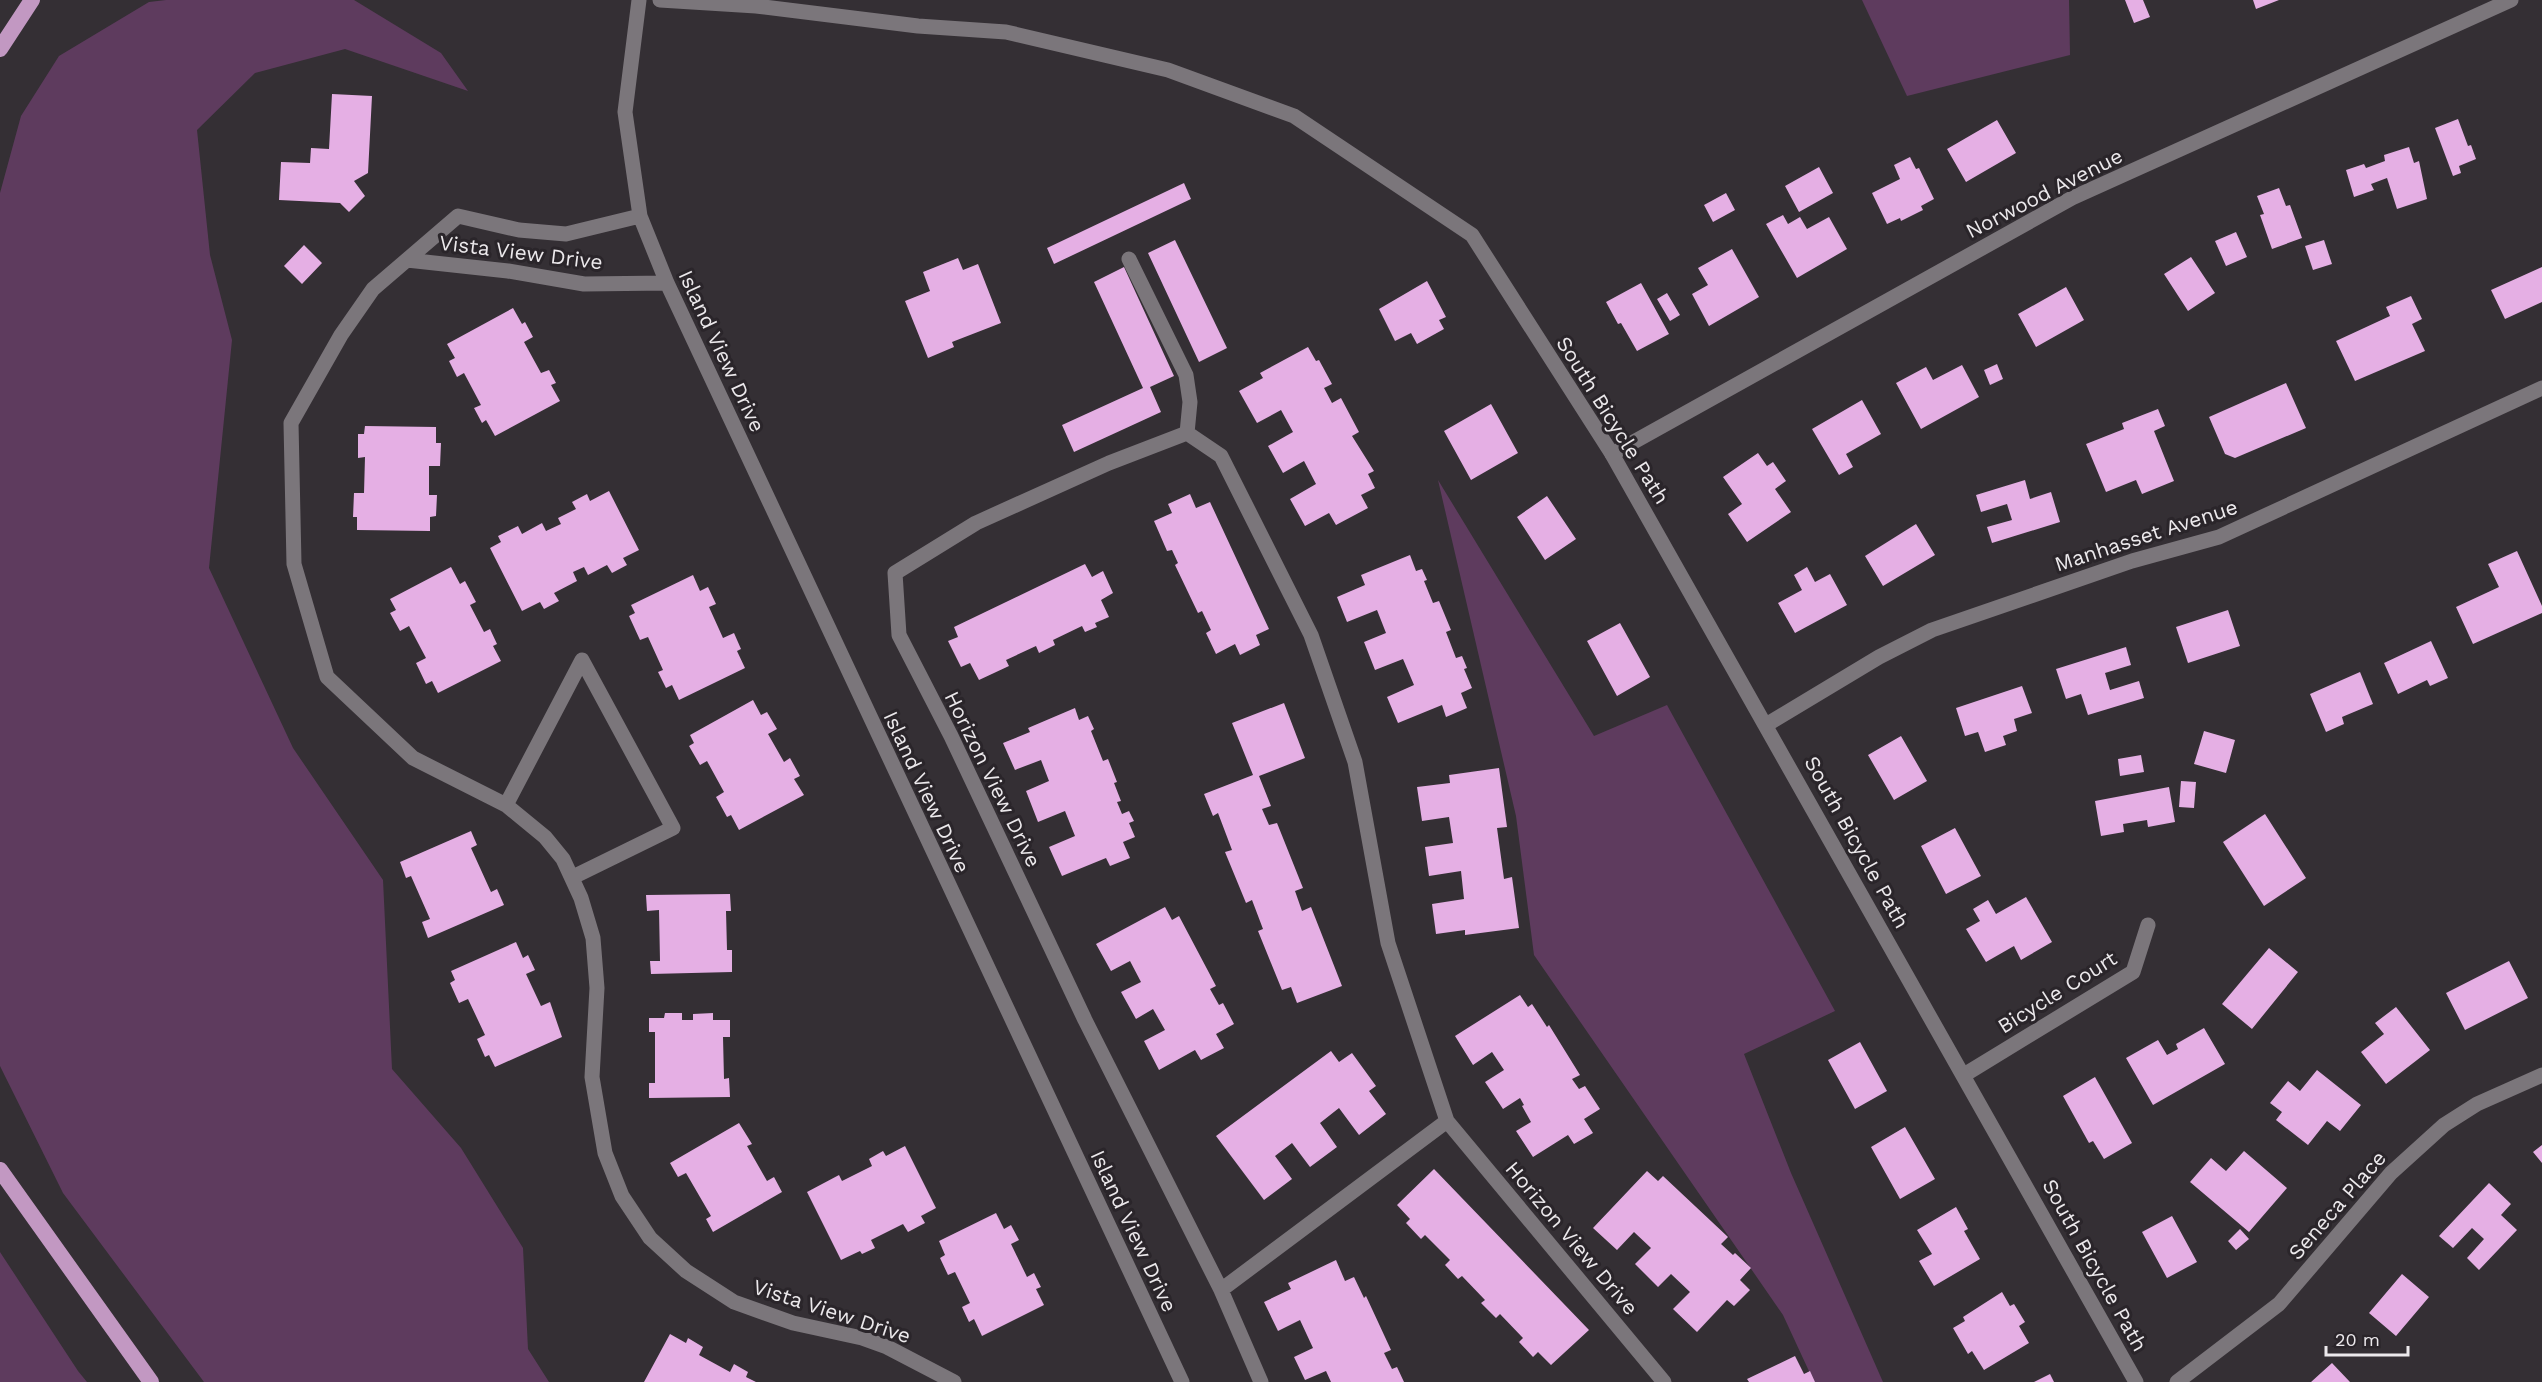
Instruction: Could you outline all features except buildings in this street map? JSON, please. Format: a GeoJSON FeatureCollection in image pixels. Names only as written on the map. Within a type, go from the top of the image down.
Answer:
{"type":"FeatureCollection","features":[{"type":"Feature","properties":{"kind":"highway"},"geometry":{"type":"LineString","coordinates":[[0,49],[32,0]]}},
{"type":"Feature","properties":{"kind":"highway"},"geometry":{"type":"LineString","coordinates":[[0,1170],[151,1382]]}},
{"type":"Feature","properties":{"kind":"street"},"geometry":{"type":"LineString","coordinates":[[639,0],[625,112],[640,216]]}},
{"type":"Feature","properties":{"kind":"street","name":"South Bicycle Path"},"geometry":{"type":"LineString","coordinates":[[660,0],[756,6],[918,26],[1006,32],[1168,70],[1294,116],[1472,235],[1612,454],[2136,1382]]}},
{"type":"Feature","properties":{"kind":"street","name":"Norwood Avenue"},"geometry":{"type":"LineString","coordinates":[[1612,454],[2072,198],[2511,0]]}},
{"type":"Feature","properties":{"kind":"street","name":"Vista View Drive"},"geometry":{"type":"LineString","coordinates":[[640,216],[566,234],[519,230],[458,216],[373,289],[341,335],[291,423],[294,564],[327,677],[413,758],[506,805],[545,837],[563,859],[573,877],[590,928],[597,964],[592,1077],[600,1131],[605,1153],[622,1196],[650,1238],[686,1271],[734,1302],[792,1323],[861,1338],[887,1347],[954,1382]]}},
{"type":"Feature","properties":{"kind":"street","name":"Island View Drive"},"geometry":{"type":"LineString","coordinates":[[640,216],[666,284],[1182,1382]]}},
{"type":"Feature","properties":{"kind":"street"},"geometry":{"type":"LineString","coordinates":[[1129,259],[1186,375],[1190,402],[1187,433]]}},
{"type":"Feature","properties":{"kind":"street","name":"Vista View Drive"},"geometry":{"type":"LineString","coordinates":[[407,260],[508,271],[584,284],[666,284]]}},
{"type":"Feature","properties":{"kind":"street","name":"Manhasset Avenue"},"geometry":{"type":"LineString","coordinates":[[1766,725],[1879,657],[1932,630],[2132,561],[2219,537],[2542,388]]}},
{"type":"Feature","properties":{"kind":"street","name":"Horizon View Drive"},"geometry":{"type":"LineString","coordinates":[[1262,1382],[1221,1290],[1085,1020],[951,736],[899,635],[895,573],[976,523],[1109,463],[1187,433],[1221,456],[1311,635],[1355,762],[1388,943],[1448,1122],[1664,1382]]}},
{"type":"Feature","properties":{"kind":"street"},"geometry":{"type":"LineString","coordinates":[[506,805],[582,660],[673,828],[573,877]]}},
{"type":"Feature","properties":{"kind":"street","name":"Bicycle Court"},"geometry":{"type":"LineString","coordinates":[[1964,1075],[2133,972],[2148,925]]}},
{"type":"Feature","properties":{"kind":"street","name":"Seneca Place"},"geometry":{"type":"LineString","coordinates":[[2176,1382],[2278,1305],[2391,1173],[2444,1125],[2477,1104],[2542,1075]]}},
{"type":"Feature","properties":{"kind":"street"},"geometry":{"type":"LineString","coordinates":[[1221,1290],[1448,1122]]}},
{"type":"Feature","properties":{"kind":"shaded area"},"geometry":{"type":"Polygon","coordinates":[[[166,0],[354,0],[441,53],[468,91],[345,49],[255,73],[197,130],[210,255],[232,340],[209,568],[293,748],[383,880],[392,1069],[461,1148],[523,1248],[528,1349],[549,1382],[204,1382],[63,1193],[0,1066],[0,193],[21,116],[59,56],[149,2],[166,0]]]}},
{"type":"Feature","properties":{"kind":"shaded area"},"geometry":{"type":"Polygon","coordinates":[[[1862,0],[2069,0],[2070,55],[1907,96],[1862,0]]]}},
{"type":"Feature","properties":{"kind":"shaded area"},"geometry":{"type":"Polygon","coordinates":[[[1438,480],[1594,736],[1667,705],[1835,1011],[1744,1054],[1791,1173],[1883,1382],[1814,1382],[1783,1315],[1534,955],[1516,816],[1438,480]]]}},
{"type":"Feature","properties":{"kind":"shaded area"},"geometry":{"type":"Polygon","coordinates":[[[0,1252],[78,1371],[87,1382],[0,1382],[0,1252]]]}}]}
